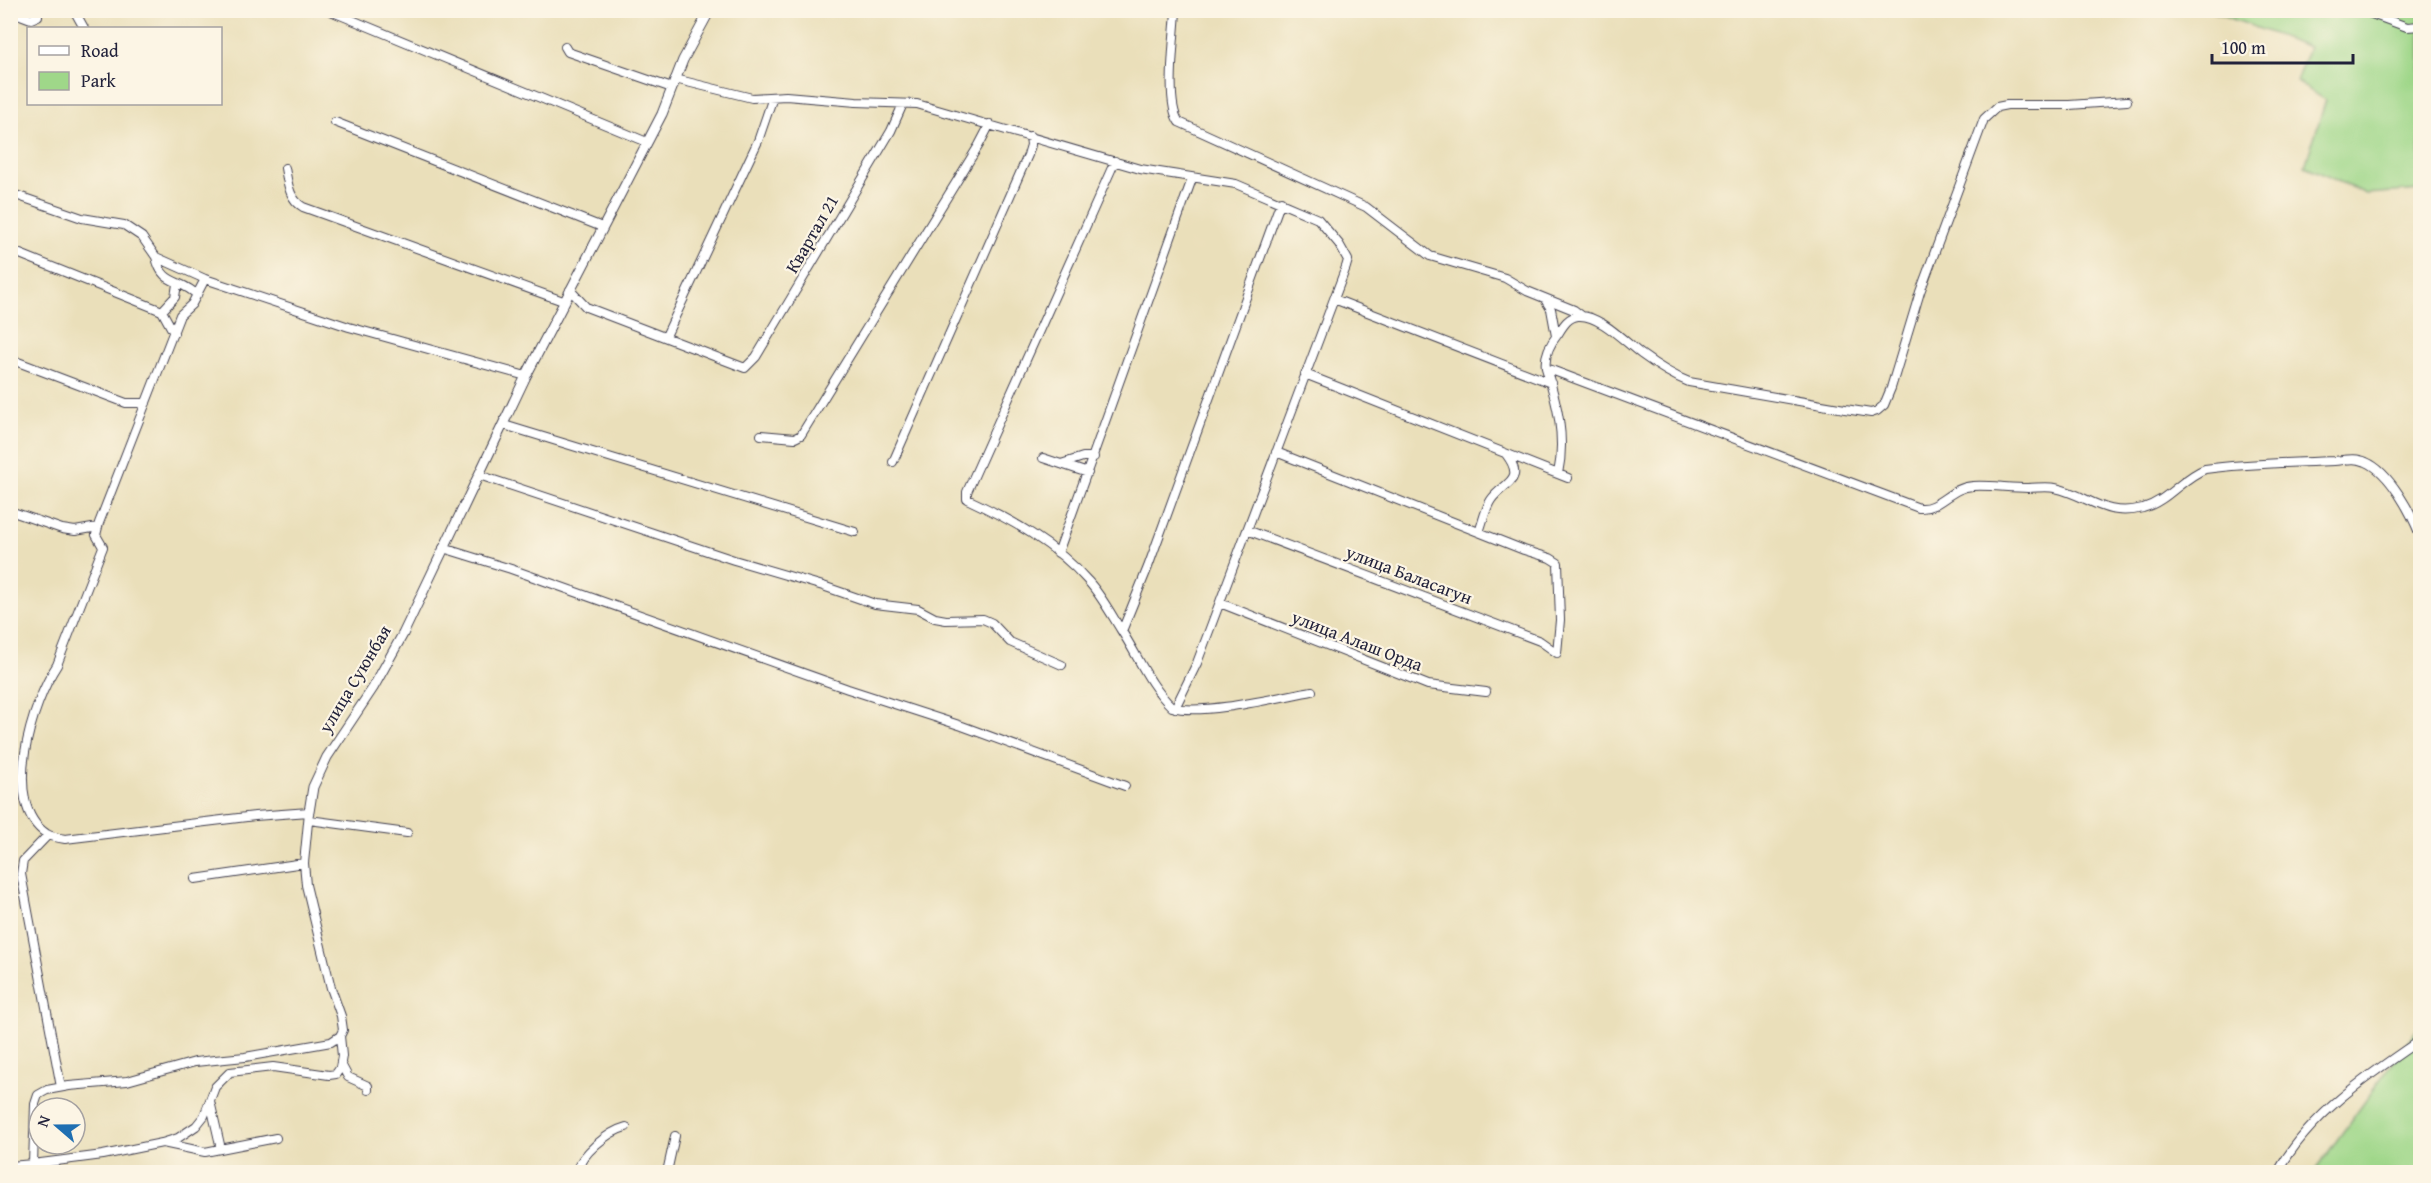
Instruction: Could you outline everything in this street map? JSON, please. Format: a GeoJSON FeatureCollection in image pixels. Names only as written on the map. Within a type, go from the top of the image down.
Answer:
{"type":"FeatureCollection","features":[{"type":"Feature","properties":{"kind":"street"},"geometry":{"type":"LineString","coordinates":[[10,11],[31,19],[38,16],[38,10]]}},
{"type":"Feature","properties":{"kind":"street"},"geometry":{"type":"LineString","coordinates":[[74,10],[83,27]]}},
{"type":"Feature","properties":{"kind":"street"},"geometry":{"type":"LineString","coordinates":[[328,10],[647,142]]}},
{"type":"Feature","properties":{"kind":"street"},"geometry":{"type":"LineString","coordinates":[[1176,10],[1172,76],[1174,109],[1179,122],[1366,207],[1430,256],[1505,278],[1545,299],[1599,322],[1666,372],[1689,382],[1871,412],[1877,411],[1884,405],[1892,388],[1920,292],[1984,118],[1997,107],[2007,105],[2069,105],[2127,101]]}},
{"type":"Feature","properties":{"kind":"street"},"geometry":{"type":"LineString","coordinates":[[2361,10],[2407,27],[2421,26]]}},
{"type":"Feature","properties":{"kind":"street"},"geometry":{"type":"LineString","coordinates":[[674,84],[707,11]]}},
{"type":"Feature","properties":{"kind":"street"},"geometry":{"type":"LineString","coordinates":[[566,47],[568,51],[674,84],[752,98],[786,96],[917,104],[1140,169],[1236,184],[1281,201],[1318,219],[1346,254],[1348,260],[1197,663],[1175,708]]}},
{"type":"Feature","properties":{"kind":"street","name":"улица Суюнбая"},"geometry":{"type":"LineString","coordinates":[[340,1036],[343,1030],[342,1016],[331,988],[306,885],[303,863],[313,787],[327,757],[373,688],[403,634],[526,376],[662,114],[674,84]]}},
{"type":"Feature","properties":{"kind":"street"},"geometry":{"type":"LineString","coordinates":[[570,290],[586,307],[666,336],[750,159],[773,97]]}},
{"type":"Feature","properties":{"kind":"street","name":"Квартал 21"},"geometry":{"type":"LineString","coordinates":[[666,336],[745,368],[756,357],[891,131],[903,104]]}},
{"type":"Feature","properties":{"kind":"street"},"geometry":{"type":"LineString","coordinates":[[336,122],[602,227]]}},
{"type":"Feature","properties":{"kind":"street"},"geometry":{"type":"LineString","coordinates":[[761,435],[795,438],[801,435],[990,124]]}},
{"type":"Feature","properties":{"kind":"street"},"geometry":{"type":"LineString","coordinates":[[893,462],[1028,155],[1031,145],[1030,136]]}},
{"type":"Feature","properties":{"kind":"street"},"geometry":{"type":"LineString","coordinates":[[1115,161],[966,496],[967,499],[1016,524],[1058,554],[1089,582],[1122,631],[1152,682],[1165,701],[1175,708],[1199,708],[1251,702],[1312,691]]}},
{"type":"Feature","properties":{"kind":"street"},"geometry":{"type":"LineString","coordinates":[[285,168],[290,194],[303,207],[563,301]]}},
{"type":"Feature","properties":{"kind":"street"},"geometry":{"type":"LineString","coordinates":[[1058,554],[1192,178]]}},
{"type":"Feature","properties":{"kind":"street"},"geometry":{"type":"LineString","coordinates":[[10,193],[82,218],[124,225],[142,237],[156,256],[161,273],[197,296]]}},
{"type":"Feature","properties":{"kind":"street"},"geometry":{"type":"LineString","coordinates":[[1122,631],[1148,567],[1281,201]]}},
{"type":"Feature","properties":{"kind":"street"},"geometry":{"type":"LineString","coordinates":[[10,250],[162,311],[174,333]]}},
{"type":"Feature","properties":{"kind":"street"},"geometry":{"type":"LineString","coordinates":[[156,256],[205,279],[349,327],[526,376]]}},
{"type":"Feature","properties":{"kind":"street"},"geometry":{"type":"LineString","coordinates":[[205,279],[197,296],[180,315],[98,527],[96,535],[103,547],[57,665],[42,695],[20,760],[20,787],[23,803],[27,812],[48,835],[65,839],[255,816],[309,816],[407,833]]}},
{"type":"Feature","properties":{"kind":"street"},"geometry":{"type":"LineString","coordinates":[[162,311],[175,297],[177,284]]}},
{"type":"Feature","properties":{"kind":"street"},"geometry":{"type":"LineString","coordinates":[[1334,299],[1551,383]]}},
{"type":"Feature","properties":{"kind":"street"},"geometry":{"type":"LineString","coordinates":[[1545,299],[1551,309],[1556,336]]}},
{"type":"Feature","properties":{"kind":"street"},"geometry":{"type":"LineString","coordinates":[[1558,474],[1562,440],[1561,422],[1545,361],[1556,336],[1569,319],[1582,316]]}},
{"type":"Feature","properties":{"kind":"street"},"geometry":{"type":"LineString","coordinates":[[10,359],[126,403],[139,405],[146,403]]}},
{"type":"Feature","properties":{"kind":"street"},"geometry":{"type":"LineString","coordinates":[[1546,368],[1919,508],[1932,507],[1963,486],[1981,485],[2056,488],[2109,510],[2140,509],[2162,500],[2197,472],[2205,469],[2283,462],[2357,459],[2373,466],[2392,486],[2410,512],[2421,535]]}},
{"type":"Feature","properties":{"kind":"street"},"geometry":{"type":"LineString","coordinates":[[1305,374],[1568,478]]}},
{"type":"Feature","properties":{"kind":"street"},"geometry":{"type":"LineString","coordinates":[[504,425],[855,532]]}},
{"type":"Feature","properties":{"kind":"street"},"geometry":{"type":"LineString","coordinates":[[1276,452],[1479,532],[1491,500],[1507,486],[1514,474],[1511,462],[1505,453]]}},
{"type":"Feature","properties":{"kind":"street"},"geometry":{"type":"LineString","coordinates":[[1060,464],[1083,457],[1094,457]]}},
{"type":"Feature","properties":{"kind":"street"},"geometry":{"type":"LineString","coordinates":[[1043,458],[1088,473]]}},
{"type":"Feature","properties":{"kind":"street"},"geometry":{"type":"LineString","coordinates":[[479,475],[734,560],[875,604],[918,609],[935,618],[946,620],[982,619],[992,623],[1010,642],[1062,665]]}},
{"type":"Feature","properties":{"kind":"street"},"geometry":{"type":"LineString","coordinates":[[10,511],[62,529],[75,531],[98,527]]}},
{"type":"Feature","properties":{"kind":"street","name":"улица Баласагун"},"geometry":{"type":"LineString","coordinates":[[1247,530],[1540,641],[1557,653],[1560,620],[1558,563],[1479,532]]}},
{"type":"Feature","properties":{"kind":"street"},"geometry":{"type":"LineString","coordinates":[[443,548],[511,569],[962,726],[1125,786]]}},
{"type":"Feature","properties":{"kind":"street","name":"улица Алаш Орда"},"geometry":{"type":"LineString","coordinates":[[1220,603],[1428,685],[1486,692]]}},
{"type":"Feature","properties":{"kind":"street"},"geometry":{"type":"LineString","coordinates":[[48,835],[23,861],[21,874],[61,1087]]}},
{"type":"Feature","properties":{"kind":"street"},"geometry":{"type":"LineString","coordinates":[[195,879],[303,863]]}},
{"type":"Feature","properties":{"kind":"street"},"geometry":{"type":"LineString","coordinates":[[33,1164],[35,1104],[38,1095],[47,1090],[138,1079],[176,1066],[322,1043],[340,1036],[341,1063],[344,1074],[368,1086],[368,1090]]}},
{"type":"Feature","properties":{"kind":"street"},"geometry":{"type":"LineString","coordinates":[[2278,1173],[2293,1146],[2321,1114],[2374,1072],[2421,1040]]}},
{"type":"Feature","properties":{"kind":"street"},"geometry":{"type":"LineString","coordinates":[[10,1166],[102,1155],[178,1138],[196,1126],[204,1116],[215,1087],[230,1072],[273,1067],[328,1075],[336,1074],[341,1063]]}},
{"type":"Feature","properties":{"kind":"street"},"geometry":{"type":"LineString","coordinates":[[210,1100],[221,1149]]}},
{"type":"Feature","properties":{"kind":"street"},"geometry":{"type":"LineString","coordinates":[[576,1173],[581,1161],[588,1153],[616,1130],[626,1127]]}},
{"type":"Feature","properties":{"kind":"street"},"geometry":{"type":"LineString","coordinates":[[666,1173],[675,1136]]}},
{"type":"Feature","properties":{"kind":"street"},"geometry":{"type":"LineString","coordinates":[[162,1143],[205,1152],[276,1138]]}},
{"type":"Feature","properties":{"kind":"green space"},"geometry":{"type":"Polygon","coordinates":[[[2211,11],[2420,11],[2420,190],[2366,194],[2305,166],[2326,100],[2296,82],[2309,47],[2211,11]]]}},
{"type":"Feature","properties":{"kind":"green space"},"geometry":{"type":"Polygon","coordinates":[[[2420,1025],[2420,1172],[2314,1172],[2420,1025]]]}}]}
